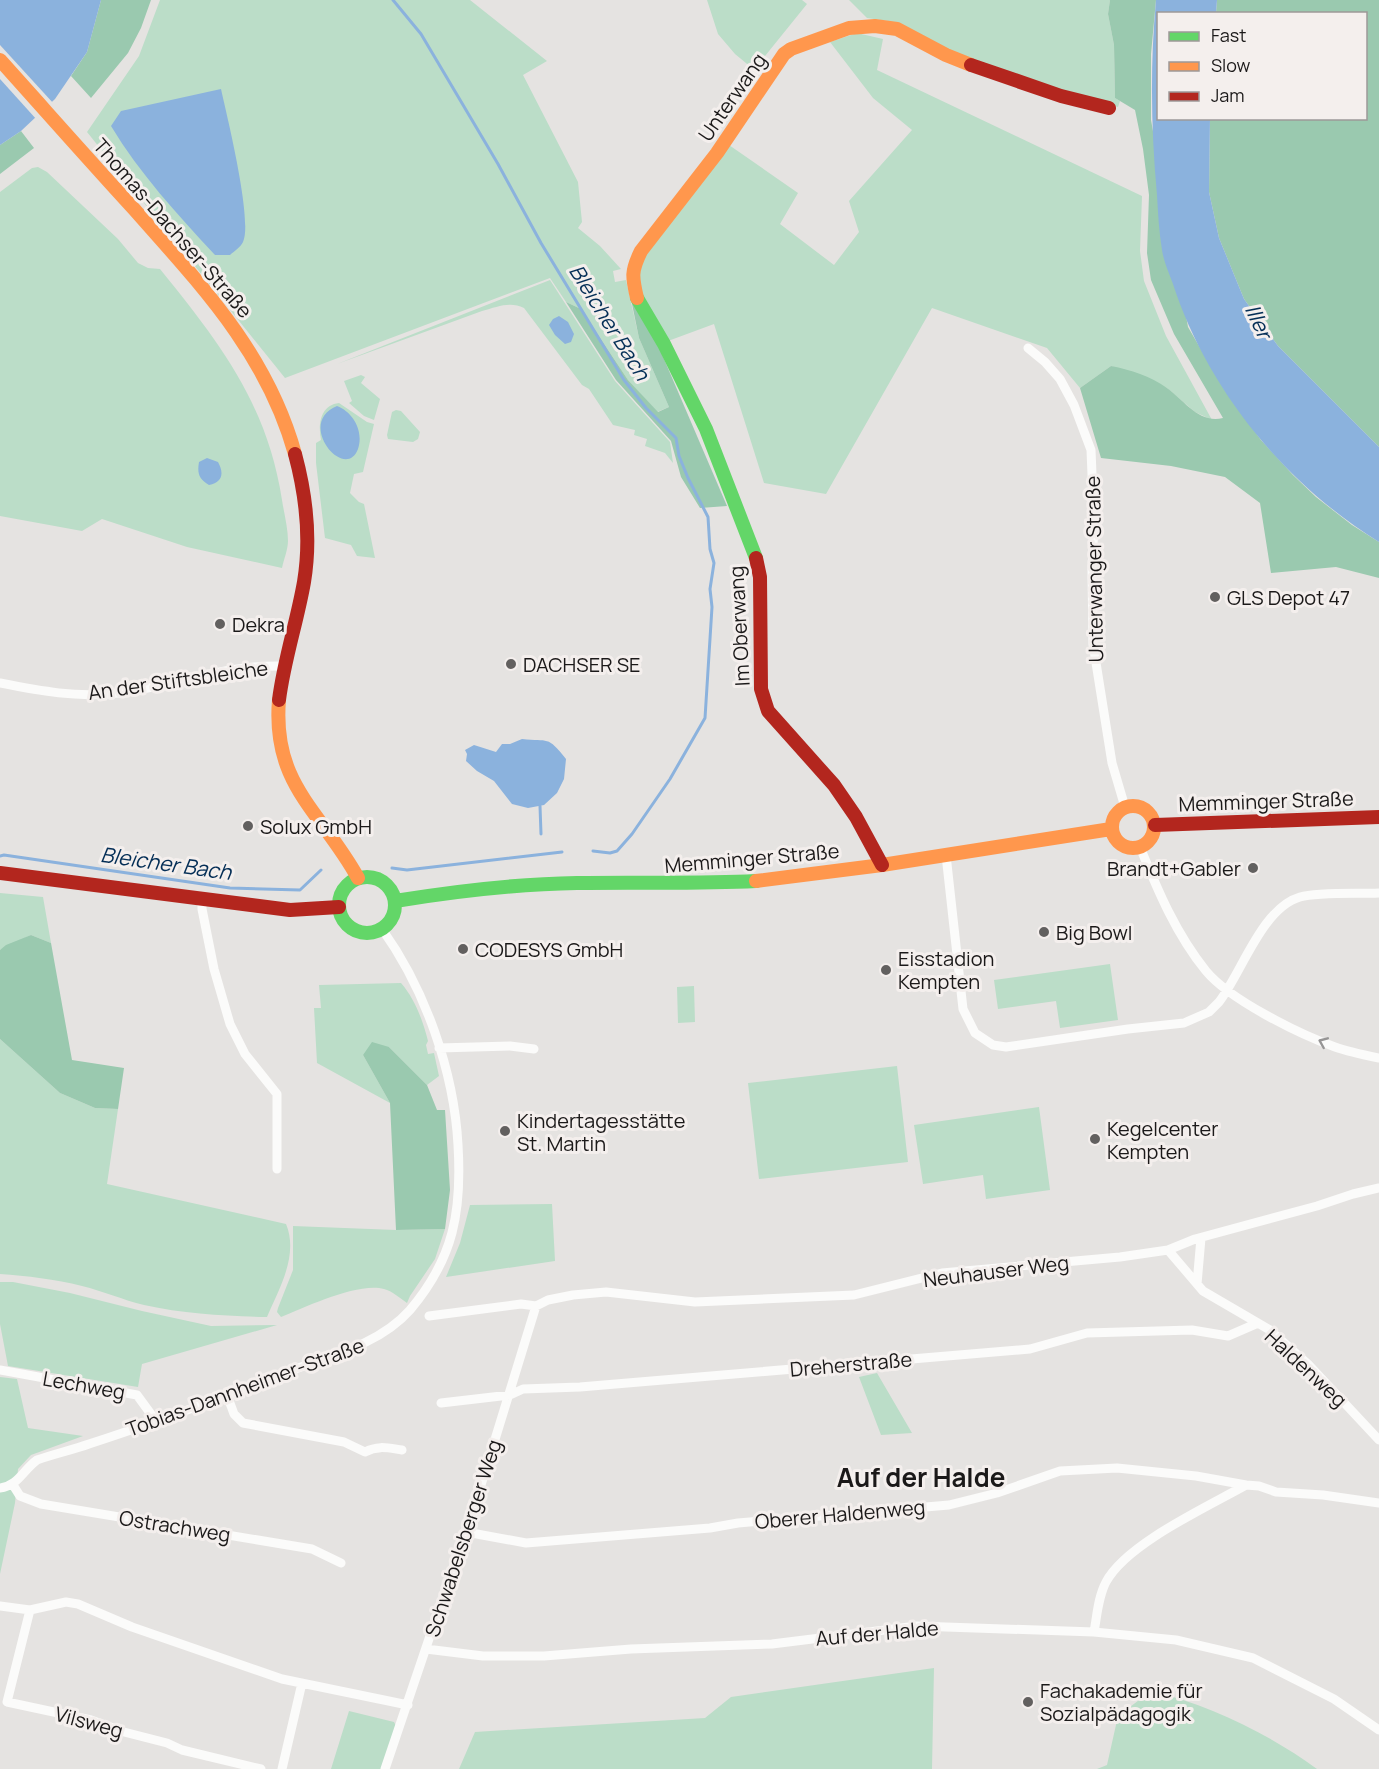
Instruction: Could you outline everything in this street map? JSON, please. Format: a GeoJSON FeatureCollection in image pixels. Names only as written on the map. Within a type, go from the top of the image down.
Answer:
{"type":"FeatureCollection","features":[{"type":"Feature","properties":{"kind":"street","name":"Unterwang"},"geometry":{"type":"LineString","coordinates":[[634,265],[641,251],[717,153],[784,54],[791,49],[849,28],[875,26],[897,29],[946,55],[985,71],[1061,96],[1109,108]]}},
{"type":"Feature","properties":{"kind":"street","name":"Thomas-Dachser-Straße"},"geometry":{"type":"LineString","coordinates":[[0,60],[211,296],[238,332],[274,396],[299,472],[305,501],[308,553],[304,582],[284,666],[278,711],[279,743],[291,782],[352,864],[358,878]]}},
{"type":"Feature","properties":{"kind":"street","name":"Im Oberwang"},"geometry":{"type":"LineString","coordinates":[[634,265],[632,277],[638,302],[664,344],[706,429],[756,558],[760,577],[761,690],[768,711],[834,785],[856,817],[882,865]]}},
{"type":"Feature","properties":{"kind":"street","name":"Unterwanger Straße"},"geometry":{"type":"LineString","coordinates":[[1028,348],[1060,379],[1074,405],[1091,450],[1094,523],[1093,644],[1112,763],[1125,807]]}},
{"type":"Feature","properties":{"kind":"street","name":"An der Stiftsbleiche"},"geometry":{"type":"LineString","coordinates":[[0,683],[55,693],[89,696],[120,693],[230,669],[284,666]]}},
{"type":"Feature","properties":{"kind":"street","name":"Memminger Straße"},"geometry":{"type":"LineString","coordinates":[[1125,807],[1136,806],[1145,809],[1153,819],[1155,825],[1151,838],[1140,847]]}},
{"type":"Feature","properties":{"kind":"street"},"geometry":{"type":"LineString","coordinates":[[1125,807],[1116,814],[1111,829],[1114,838],[1131,848],[1140,847],[1163,903],[1183,939],[1207,972],[1227,992],[1315,1039],[1337,1048],[1379,1058]]}},
{"type":"Feature","properties":{"kind":"street","name":"Memminger Straße"},"geometry":{"type":"LineString","coordinates":[[1155,825],[1379,817]]}},
{"type":"Feature","properties":{"kind":"street","name":"Memminger Straße"},"geometry":{"type":"LineString","coordinates":[[395,901],[471,889],[526,885],[704,884],[769,880],[882,865],[1111,829]]}},
{"type":"Feature","properties":{"kind":"street"},"geometry":{"type":"LineString","coordinates":[[946,855],[963,1009],[975,1033],[988,1042],[1006,1047],[1184,1023],[1209,1012],[1227,992],[1268,923],[1278,909],[1290,900],[1303,896],[1379,893]]}},
{"type":"Feature","properties":{"kind":"street"},"geometry":{"type":"LineString","coordinates":[[0,873],[290,910],[339,907]]}},
{"type":"Feature","properties":{"kind":"street"},"geometry":{"type":"LineString","coordinates":[[358,878],[378,879],[392,891],[395,901],[392,917],[382,929],[373,932],[363,933],[354,930],[346,924],[339,907],[339,898],[344,889],[358,878]]}},
{"type":"Feature","properties":{"kind":"street"},"geometry":{"type":"LineString","coordinates":[[202,899],[214,969],[230,1024],[246,1053],[277,1094],[277,1169]]}},
{"type":"Feature","properties":{"kind":"street","name":"Tobias-Dannheimer-Straße"},"geometry":{"type":"LineString","coordinates":[[13,1485],[29,1465],[37,1460],[156,1421],[374,1339],[409,1311],[432,1279],[453,1232],[459,1202],[454,1103],[440,1048],[406,967],[382,929]]}},
{"type":"Feature","properties":{"kind":"street"},"geometry":{"type":"LineString","coordinates":[[440,1048],[510,1046],[534,1049]]}},
{"type":"Feature","properties":{"kind":"street","name":"Neuhauser Weg"},"geometry":{"type":"LineString","coordinates":[[536,1306],[548,1300],[573,1295],[606,1292],[695,1302],[827,1298],[871,1292],[942,1273],[1120,1257],[1168,1250],[1201,1238],[1379,1188]]}},
{"type":"Feature","properties":{"kind":"street"},"geometry":{"type":"LineString","coordinates":[[1197,1284],[1201,1238]]}},
{"type":"Feature","properties":{"kind":"street","name":"Haldenweg"},"geometry":{"type":"LineString","coordinates":[[1168,1250],[1203,1291],[1270,1330],[1308,1364],[1379,1440]]}},
{"type":"Feature","properties":{"kind":"street"},"geometry":{"type":"LineString","coordinates":[[429,1316],[521,1304],[536,1306]]}},
{"type":"Feature","properties":{"kind":"street","name":"Schwabelsberger Weg"},"geometry":{"type":"LineString","coordinates":[[385,1769],[466,1532],[536,1306]]}},
{"type":"Feature","properties":{"kind":"street","name":"Dreherstraße"},"geometry":{"type":"LineString","coordinates":[[441,1403],[510,1395],[523,1389],[580,1387],[1030,1349],[1087,1333],[1192,1330],[1228,1336],[1258,1323]]}},
{"type":"Feature","properties":{"kind":"street","name":"Lechweg"},"geometry":{"type":"LineString","coordinates":[[0,1370],[137,1395],[156,1421]]}},
{"type":"Feature","properties":{"kind":"street"},"geometry":{"type":"LineString","coordinates":[[227,1395],[234,1414],[243,1423],[344,1442],[365,1452],[382,1447],[402,1450]]}},
{"type":"Feature","properties":{"kind":"street","name":"Oberer Haldenweg"},"geometry":{"type":"LineString","coordinates":[[466,1532],[513,1542],[548,1542],[710,1528],[738,1522],[949,1505],[998,1493],[1060,1471],[1117,1468],[1196,1476],[1259,1486],[1276,1492],[1323,1494],[1379,1503]]}},
{"type":"Feature","properties":{"kind":"street"},"geometry":{"type":"LineString","coordinates":[[0,1488],[13,1485]]}},
{"type":"Feature","properties":{"kind":"street","name":"Ostrachweg"},"geometry":{"type":"LineString","coordinates":[[13,1485],[20,1496],[41,1504],[312,1549],[341,1563]]}},
{"type":"Feature","properties":{"kind":"street"},"geometry":{"type":"LineString","coordinates":[[1094,1632],[1102,1593],[1116,1567],[1153,1538],[1246,1485]]}},
{"type":"Feature","properties":{"kind":"street"},"geometry":{"type":"LineString","coordinates":[[0,1606],[30,1610],[66,1602],[78,1604],[132,1627],[282,1679],[408,1705]]}},
{"type":"Feature","properties":{"kind":"street","name":"Vilsweg"},"geometry":{"type":"LineString","coordinates":[[30,1610],[7,1702],[91,1720],[124,1732],[167,1743],[182,1750],[261,1769]]}},
{"type":"Feature","properties":{"kind":"street","name":"Auf der Halde"},"geometry":{"type":"LineString","coordinates":[[426,1650],[483,1656],[544,1656],[631,1648],[772,1644],[917,1626],[1094,1632],[1176,1640],[1253,1658],[1334,1699],[1379,1730]]}},
{"type":"Feature","properties":{"kind":"street"},"geometry":{"type":"LineString","coordinates":[[282,1769],[302,1683]]}},
{"type":"Feature","properties":{"kind":"green space"},"geometry":{"type":"Polygon","coordinates":[[[101,0],[151,0],[141,28],[128,53],[91,98],[71,76],[87,52],[101,0]]]}},
{"type":"Feature","properties":{"kind":"green space"},"geometry":{"type":"Polygon","coordinates":[[[160,0],[470,0],[547,61],[523,75],[578,182],[582,222],[578,228],[600,246],[621,269],[613,271],[615,282],[626,280],[639,338],[669,407],[657,412],[628,380],[581,309],[566,302],[550,278],[285,378],[87,132],[139,56],[160,0]]]}},
{"type":"Feature","properties":{"kind":"green space"},"geometry":{"type":"Polygon","coordinates":[[[707,0],[802,0],[807,4],[757,66],[752,68],[735,54],[718,34],[707,0]]]}},
{"type":"Feature","properties":{"kind":"green space"},"geometry":{"type":"Polygon","coordinates":[[[849,0],[1110,0],[1108,14],[1114,45],[1115,98],[1120,101],[1118,107],[977,66],[888,21],[867,18],[849,0]]]}},
{"type":"Feature","properties":{"kind":"green space"},"geometry":{"type":"Polygon","coordinates":[[[1110,0],[1156,0],[1151,54],[1151,120],[1188,327],[1224,389],[1261,440],[1316,497],[1352,525],[1379,542],[1379,578],[1336,567],[1271,573],[1260,503],[1225,477],[1171,466],[1101,458],[1080,388],[1111,366],[1154,380],[1199,415],[1214,419],[1223,418],[1174,334],[1151,280],[1147,253],[1149,195],[1143,149],[1135,110],[1115,98],[1114,45],[1108,14],[1110,0]]]}},
{"type":"Feature","properties":{"kind":"green space"},"geometry":{"type":"Polygon","coordinates":[[[1217,0],[1379,0],[1379,447],[1278,346],[1244,299],[1219,238],[1209,192],[1210,120],[1367,120],[1367,12],[1216,12],[1217,0]]]}},
{"type":"Feature","properties":{"kind":"green space"},"geometry":{"type":"Polygon","coordinates":[[[857,33],[883,39],[877,70],[1142,196],[1140,251],[1144,281],[1166,336],[1212,420],[1195,412],[1167,388],[1111,366],[1080,388],[1047,348],[932,308],[826,494],[764,483],[714,324],[668,341],[642,299],[636,268],[729,145],[798,193],[780,224],[834,265],[859,232],[849,201],[912,130],[873,98],[830,42],[857,33]]]}},
{"type":"Feature","properties":{"kind":"green space"},"geometry":{"type":"Polygon","coordinates":[[[21,131],[34,148],[0,174],[0,145],[21,131]]]}},
{"type":"Feature","properties":{"kind":"green space"},"geometry":{"type":"Polygon","coordinates":[[[38,167],[47,172],[118,239],[138,263],[148,268],[160,269],[221,349],[252,404],[265,433],[275,465],[288,536],[282,568],[187,547],[102,519],[82,531],[0,516],[0,192],[32,168],[38,167]]]}},
{"type":"Feature","properties":{"kind":"green space"},"geometry":{"type":"Polygon","coordinates":[[[550,280],[615,381],[670,442],[673,463],[665,453],[645,446],[647,439],[634,435],[635,430],[613,425],[589,389],[582,385],[524,308],[519,306],[503,305],[482,311],[337,364],[550,280]]]}},
{"type":"Feature","properties":{"kind":"green space"},"geometry":{"type":"Polygon","coordinates":[[[631,299],[658,345],[727,506],[700,508],[681,477],[671,441],[616,380],[566,302],[581,309],[628,380],[658,412],[669,407],[639,338],[631,299]]]}},
{"type":"Feature","properties":{"kind":"green space"},"geometry":{"type":"Polygon","coordinates":[[[361,375],[365,377],[361,383],[380,399],[374,420],[364,416],[349,403],[352,401],[344,381],[361,375]]]}},
{"type":"Feature","properties":{"kind":"green space"},"geometry":{"type":"Polygon","coordinates":[[[339,403],[367,422],[374,424],[363,472],[354,474],[350,493],[364,504],[375,558],[357,556],[351,545],[325,538],[316,463],[316,443],[321,440],[320,422],[324,412],[339,403]]]}},
{"type":"Feature","properties":{"kind":"green space"},"geometry":{"type":"Polygon","coordinates":[[[401,411],[420,432],[418,439],[413,442],[388,439],[392,412],[401,411]]]}},
{"type":"Feature","properties":{"kind":"green space"},"geometry":{"type":"Polygon","coordinates":[[[0,893],[43,897],[51,943],[31,935],[0,950],[0,893]]]}},
{"type":"Feature","properties":{"kind":"green space"},"geometry":{"type":"Polygon","coordinates":[[[31,935],[51,943],[72,1060],[124,1068],[118,1109],[95,1108],[60,1093],[0,1039],[0,950],[6,945],[31,935]]]}},
{"type":"Feature","properties":{"kind":"green space"},"geometry":{"type":"Polygon","coordinates":[[[1110,964],[1118,1020],[1060,1028],[1056,1001],[998,1009],[994,980],[1110,964]]]}},
{"type":"Feature","properties":{"kind":"green space"},"geometry":{"type":"Polygon","coordinates":[[[401,983],[418,1011],[428,1041],[426,1045],[428,1054],[434,1053],[439,1076],[427,1085],[389,1047],[363,1055],[390,1103],[317,1063],[314,1008],[321,1008],[319,985],[401,983]]]}},
{"type":"Feature","properties":{"kind":"green space"},"geometry":{"type":"Polygon","coordinates":[[[694,986],[695,1022],[678,1023],[677,987],[694,986]]]}},
{"type":"Feature","properties":{"kind":"green space"},"geometry":{"type":"Polygon","coordinates":[[[0,1039],[60,1093],[95,1108],[118,1109],[107,1184],[286,1224],[290,1248],[289,1260],[267,1317],[175,1311],[136,1303],[72,1284],[0,1274],[0,1039]]]}},
{"type":"Feature","properties":{"kind":"green space"},"geometry":{"type":"Polygon","coordinates":[[[372,1042],[389,1047],[427,1085],[437,1110],[445,1110],[450,1190],[445,1229],[396,1230],[390,1103],[363,1055],[372,1042]]]}},
{"type":"Feature","properties":{"kind":"green space"},"geometry":{"type":"Polygon","coordinates":[[[897,1066],[908,1162],[759,1179],[748,1083],[897,1066]]]}},
{"type":"Feature","properties":{"kind":"green space"},"geometry":{"type":"Polygon","coordinates":[[[1039,1107],[1050,1190],[986,1199],[983,1175],[923,1184],[914,1125],[1039,1107]]]}},
{"type":"Feature","properties":{"kind":"green space"},"geometry":{"type":"Polygon","coordinates":[[[552,1204],[555,1261],[446,1277],[460,1243],[470,1205],[552,1204]]]}},
{"type":"Feature","properties":{"kind":"green space"},"geometry":{"type":"Polygon","coordinates":[[[293,1226],[396,1230],[445,1229],[435,1259],[407,1303],[384,1289],[360,1289],[332,1297],[281,1317],[277,1312],[278,1308],[293,1270],[293,1226]]]}},
{"type":"Feature","properties":{"kind":"green space"},"geometry":{"type":"Polygon","coordinates":[[[0,1282],[13,1282],[70,1293],[211,1326],[277,1325],[142,1364],[138,1387],[8,1366],[0,1324],[0,1282]]]}},
{"type":"Feature","properties":{"kind":"green space"},"geometry":{"type":"Polygon","coordinates":[[[877,1373],[912,1433],[881,1435],[859,1377],[877,1373]]]}},
{"type":"Feature","properties":{"kind":"green space"},"geometry":{"type":"Polygon","coordinates":[[[0,1377],[17,1379],[28,1428],[83,1436],[31,1455],[18,1469],[15,1503],[0,1574],[0,1377]]]}},
{"type":"Feature","properties":{"kind":"green space"},"geometry":{"type":"Polygon","coordinates":[[[934,1668],[932,1769],[459,1769],[475,1732],[705,1718],[731,1697],[934,1668]]]}},
{"type":"Feature","properties":{"kind":"green space"},"geometry":{"type":"Polygon","coordinates":[[[1151,1691],[1195,1704],[1238,1722],[1279,1744],[1317,1769],[1097,1769],[1107,1765],[1118,1716],[1151,1691]]]}},
{"type":"Feature","properties":{"kind":"green space"},"geometry":{"type":"Polygon","coordinates":[[[349,1711],[394,1722],[396,1726],[381,1769],[331,1769],[349,1711]]]}},
{"type":"Feature","properties":{"kind":"water"},"geometry":{"type":"Polygon","coordinates":[[[0,0],[101,0],[87,52],[55,99],[21,131],[0,145],[0,0]]]}},
{"type":"Feature","properties":{"kind":"water","name":"Iller"},"geometry":{"type":"Polygon","coordinates":[[[1156,0],[1217,0],[1216,12],[1157,12],[1157,120],[1210,120],[1209,192],[1219,238],[1244,299],[1278,346],[1379,447],[1379,542],[1345,519],[1314,493],[1256,434],[1232,402],[1191,331],[1166,266],[1160,236],[1153,146],[1153,49],[1156,0]]]}},
{"type":"Feature","properties":{"kind":"water"},"geometry":{"type":"Polygon","coordinates":[[[221,89],[245,213],[243,242],[230,255],[215,255],[201,240],[147,177],[111,126],[121,111],[221,89]]]}},
{"type":"Feature","properties":{"kind":"water"},"geometry":{"type":"Polygon","coordinates":[[[559,316],[568,322],[574,334],[571,342],[565,344],[555,335],[549,325],[559,316]]]}},
{"type":"Feature","properties":{"kind":"water"},"geometry":{"type":"Polygon","coordinates":[[[337,406],[352,417],[358,429],[360,436],[358,449],[352,458],[343,459],[335,455],[327,447],[322,436],[321,425],[325,414],[337,406]]]}},
{"type":"Feature","properties":{"kind":"water"},"geometry":{"type":"Polygon","coordinates":[[[207,458],[218,462],[221,470],[220,479],[209,485],[203,481],[198,470],[199,462],[207,458]]]}},
{"type":"Feature","properties":{"kind":"water"},"geometry":{"type":"Polygon","coordinates":[[[522,739],[547,741],[555,746],[566,759],[564,779],[557,793],[544,805],[528,808],[512,804],[494,781],[466,761],[465,750],[474,745],[496,752],[502,744],[510,744],[522,739]]]}},
{"type":"Feature","properties":{"kind":"pier"},"geometry":{"type":"Polygon","coordinates":[[[0,45],[54,104],[37,120],[0,79],[0,45]]]}},
{"type":"Feature","properties":{"kind":"waterway","name":"Bleicher Bach"},"geometry":{"type":"LineString","coordinates":[[393,0],[421,34],[498,164],[541,243],[624,380],[646,408],[676,438],[679,456],[708,517],[710,549],[714,563],[710,589],[712,607],[705,718],[670,779],[632,834],[617,851],[610,853],[593,851]]}},
{"type":"Feature","properties":{"kind":"waterway"},"geometry":{"type":"LineString","coordinates":[[540,806],[541,834]]}},
{"type":"Feature","properties":{"kind":"waterway","name":"Bleicher Bach"},"geometry":{"type":"LineString","coordinates":[[392,868],[407,870],[562,852]]}},
{"type":"Feature","properties":{"kind":"waterway","name":"Bleicher Bach"},"geometry":{"type":"LineString","coordinates":[[0,856],[230,888],[300,890],[321,870]]}},
{"type":"Feature","properties":{"kind":"traffic: fast"},"geometry":{"type":"LineString","coordinates":[[637,298],[664,344],[706,429],[756,558]]}},
{"type":"Feature","properties":{"kind":"traffic: fast"},"geometry":{"type":"LineString","coordinates":[[362,877],[372,877],[387,885],[393,894],[395,905],[393,916],[387,925],[372,933],[362,933],[351,928],[344,921],[339,910],[339,900],[344,889],[351,882],[362,877]]}},
{"type":"Feature","properties":{"kind":"traffic: fast"},"geometry":{"type":"LineString","coordinates":[[395,901],[463,891],[531,885],[756,881]]}},
{"type":"Feature","properties":{"kind":"traffic: slow"},"geometry":{"type":"LineString","coordinates":[[637,298],[633,274],[641,251],[717,153],[784,54],[791,49],[849,28],[875,26],[897,29],[946,55],[971,65]]}},
{"type":"Feature","properties":{"kind":"traffic: slow"},"geometry":{"type":"LineString","coordinates":[[0,60],[183,265],[229,322],[267,384],[283,418],[295,454]]}},
{"type":"Feature","properties":{"kind":"traffic: slow"},"geometry":{"type":"LineString","coordinates":[[279,700],[279,729],[283,754],[291,776],[358,878]]}},
{"type":"Feature","properties":{"kind":"traffic: slow"},"geometry":{"type":"LineString","coordinates":[[1133,806],[1141,807],[1148,812],[1153,819],[1154,827],[1153,835],[1148,842],[1141,847],[1133,848],[1125,847],[1118,842],[1113,835],[1112,827],[1113,819],[1118,812],[1125,807],[1133,806]]}},
{"type":"Feature","properties":{"kind":"traffic: slow"},"geometry":{"type":"LineString","coordinates":[[756,881],[882,865],[1111,829]]}},
{"type":"Feature","properties":{"kind":"traffic: jam"},"geometry":{"type":"LineString","coordinates":[[971,65],[1061,96],[1109,108]]}},
{"type":"Feature","properties":{"kind":"traffic: jam"},"geometry":{"type":"LineString","coordinates":[[279,700],[306,566],[306,518],[295,454]]}},
{"type":"Feature","properties":{"kind":"traffic: jam"},"geometry":{"type":"LineString","coordinates":[[756,558],[760,577],[761,689],[768,711],[834,785],[856,817],[882,865]]}},
{"type":"Feature","properties":{"kind":"traffic: jam"},"geometry":{"type":"LineString","coordinates":[[1155,825],[1379,817]]}},
{"type":"Feature","properties":{"kind":"traffic: jam"},"geometry":{"type":"LineString","coordinates":[[0,873],[290,910],[339,907]]}},
{"type":"Feature","properties":{"kind":"place","name":"GLS Depot 47"},"geometry":{"type":"Point","coordinates":[1215,597]}},
{"type":"Feature","properties":{"kind":"place","name":"Dekra"},"geometry":{"type":"Point","coordinates":[220,624]}},
{"type":"Feature","properties":{"kind":"place","name":"DACHSER SE"},"geometry":{"type":"Point","coordinates":[511,664]}},
{"type":"Feature","properties":{"kind":"place","name":"Solux GmbH"},"geometry":{"type":"Point","coordinates":[248,826]}},
{"type":"Feature","properties":{"kind":"place","name":"Brandt+Gabler"},"geometry":{"type":"Point","coordinates":[1253,868]}},
{"type":"Feature","properties":{"kind":"place","name":"Big Bowl"},"geometry":{"type":"Point","coordinates":[1044,932]}},
{"type":"Feature","properties":{"kind":"place","name":"CODESYS GmbH"},"geometry":{"type":"Point","coordinates":[463,949]}},
{"type":"Feature","properties":{"kind":"place","name":"Eisstadion Kempten"},"geometry":{"type":"Point","coordinates":[886,970]}},
{"type":"Feature","properties":{"kind":"place","name":"Kindertagesstätte St. Martin"},"geometry":{"type":"Point","coordinates":[505,1131]}},
{"type":"Feature","properties":{"kind":"place","name":"Kegelcenter Kempten"},"geometry":{"type":"Point","coordinates":[1095,1139]}},
{"type":"Feature","properties":{"kind":"place","name":"Fachakademie für Sozialpädagogik"},"geometry":{"type":"Point","coordinates":[1028,1702]}},
{"type":"Feature","properties":{"kind":"district","name":"Auf der Halde"},"geometry":{"type":"Point","coordinates":[921,1477]}}]}
